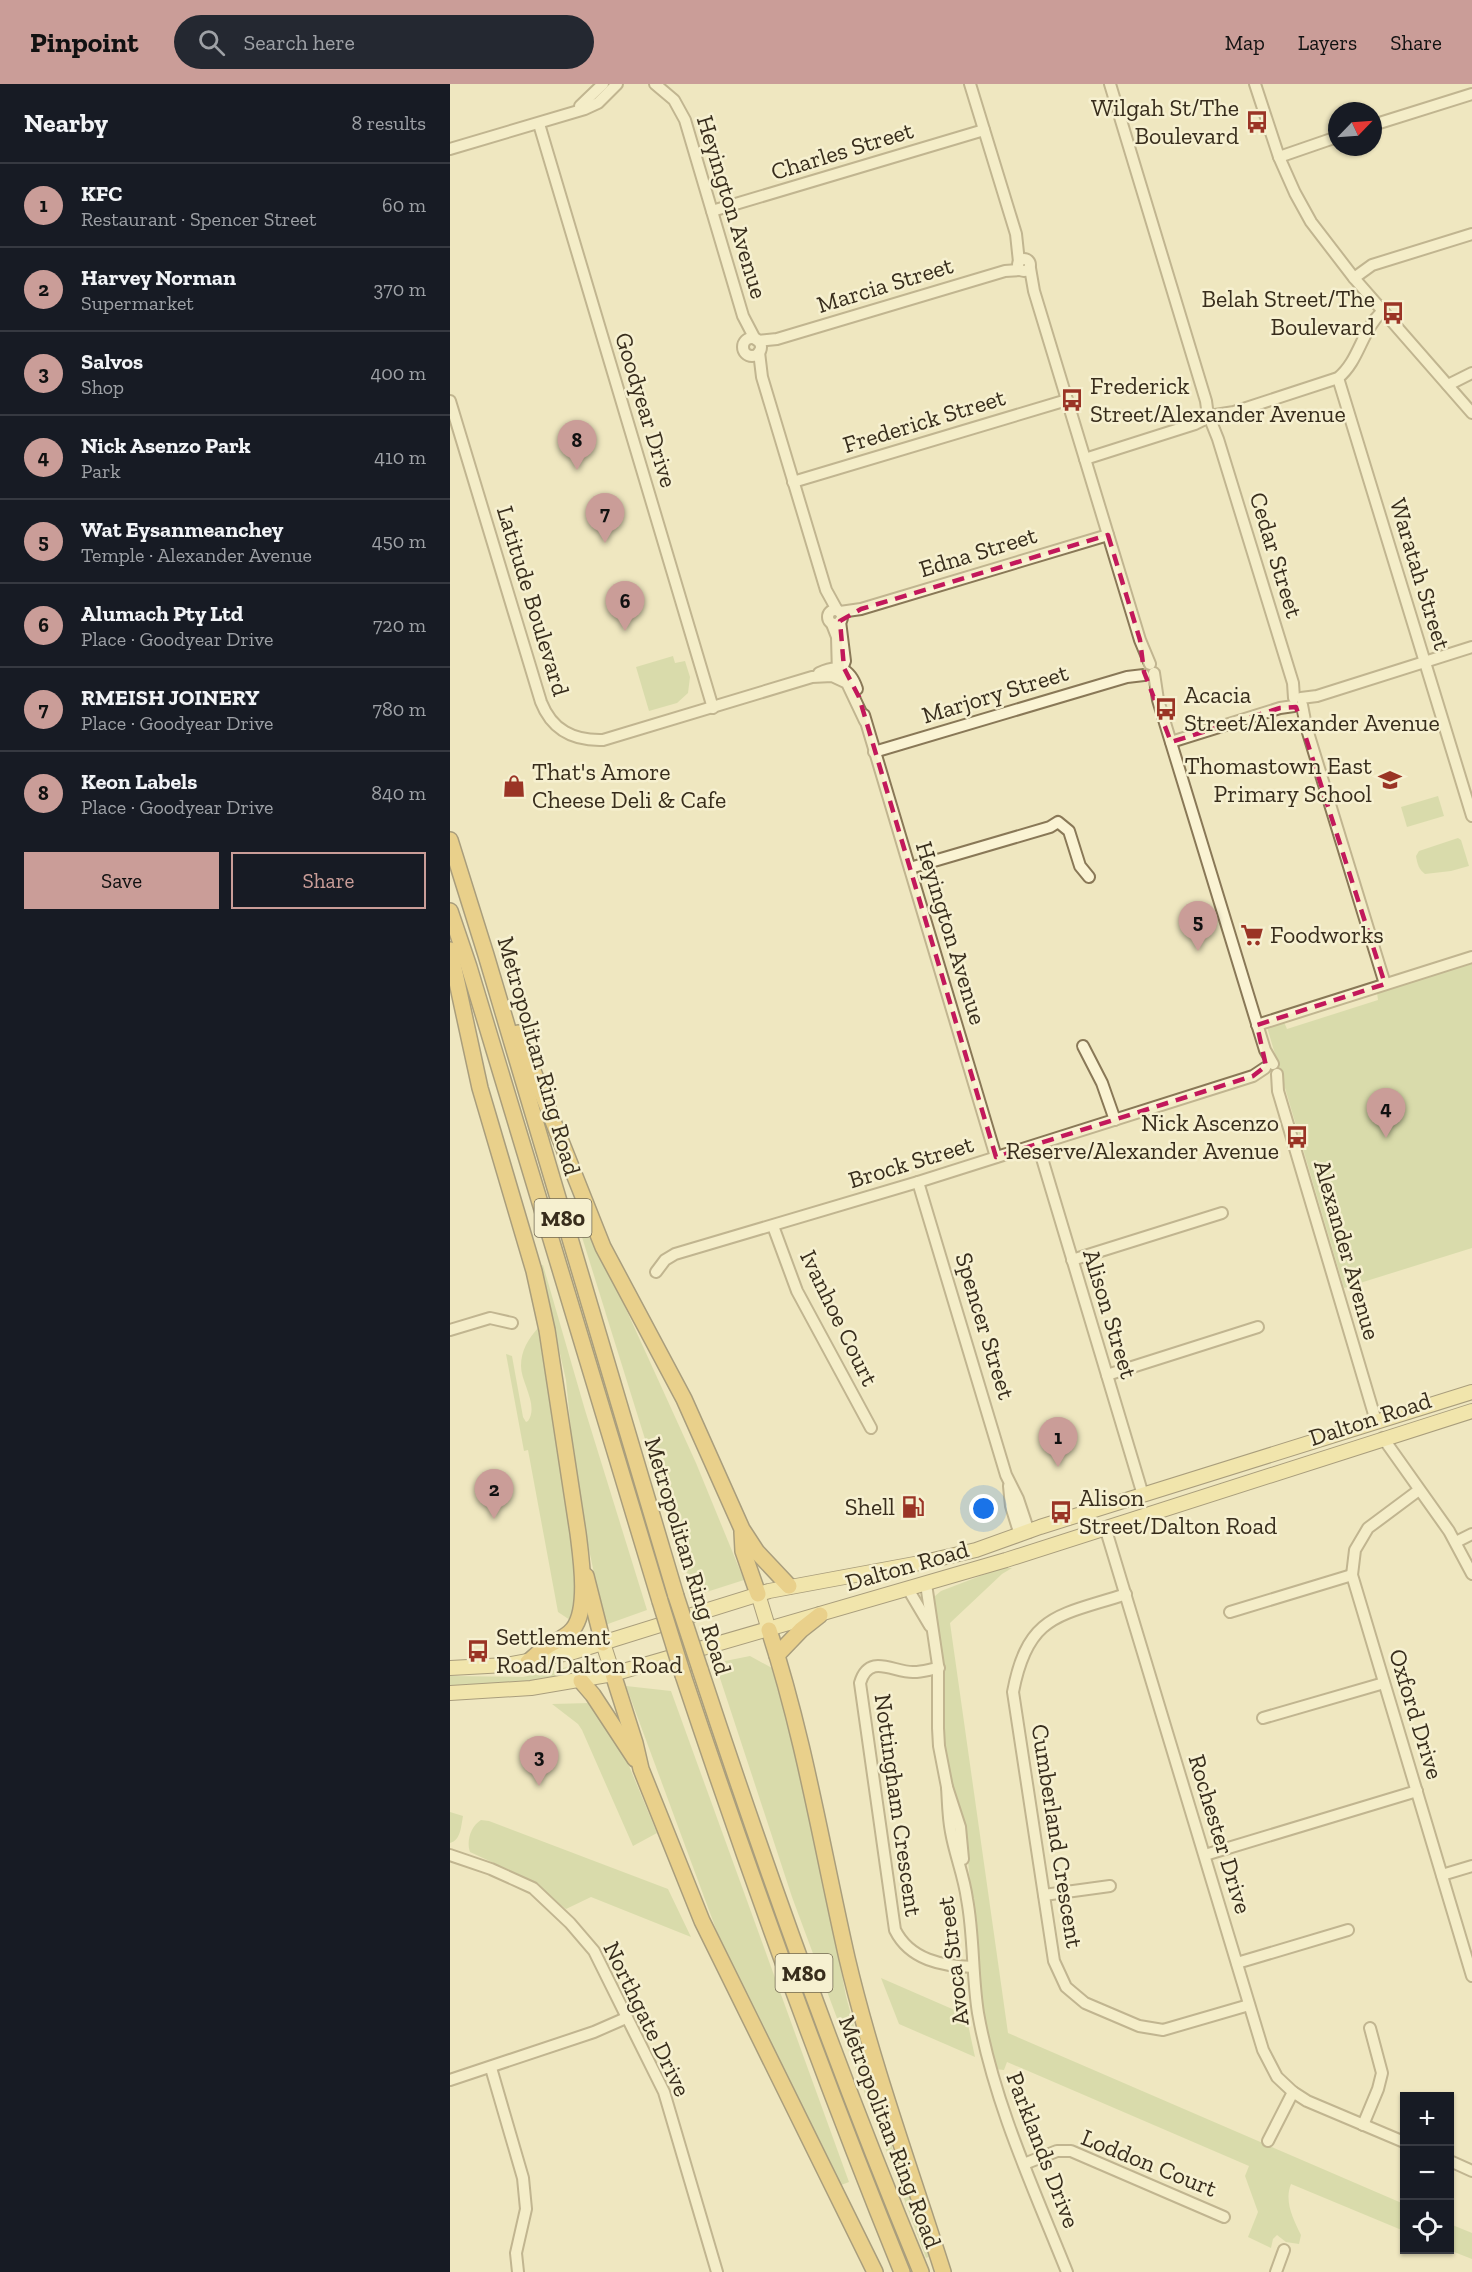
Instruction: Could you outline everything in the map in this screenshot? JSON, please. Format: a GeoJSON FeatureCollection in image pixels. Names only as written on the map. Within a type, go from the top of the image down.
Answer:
{"type":"FeatureCollection","features":[{"type":"Feature","properties":{"kind":"highway","name":"Metropolitan Ring Road"},"geometry":{"type":"LineString","coordinates":[[450,840],[676,1596],[700,1669],[803,1970],[921,2272]]}},
{"type":"Feature","properties":{"kind":"highway","name":"Metropolitan Ring Road"},"geometry":{"type":"LineString","coordinates":[[450,911],[683,1675],[791,1987],[836,2108],[902,2272]]}},
{"type":"Feature","properties":{"kind":"highway"},"geometry":{"type":"LineString","coordinates":[[450,950],[480,1088],[534,1271],[547,1330],[566,1443],[582,1565],[603,1643]]}},
{"type":"Feature","properties":{"kind":"highway"},"geometry":{"type":"LineString","coordinates":[[486,955],[603,1247],[684,1399],[742,1528],[757,1552],[789,1586]]}},
{"type":"Feature","properties":{"kind":"highway"},"geometry":{"type":"LineString","coordinates":[[742,1528],[743,1551],[758,1594]]}},
{"type":"Feature","properties":{"kind":"highway"},"geometry":{"type":"LineString","coordinates":[[528,1662],[546,1647],[565,1636],[575,1626],[581,1610],[582,1565]]}},
{"type":"Feature","properties":{"kind":"highway"},"geometry":{"type":"LineString","coordinates":[[777,1656],[801,1630],[820,1615]]}},
{"type":"Feature","properties":{"kind":"highway"},"geometry":{"type":"LineString","coordinates":[[769,1630],[796,1724],[845,1949],[867,2033],[943,2272]]}},
{"type":"Feature","properties":{"kind":"highway"},"geometry":{"type":"LineString","coordinates":[[613,1674],[641,1769],[702,1921],[875,2272]]}},
{"type":"Feature","properties":{"kind":"highway"},"geometry":{"type":"LineString","coordinates":[[581,1681],[593,1695],[641,1769]]}},
{"type":"Feature","properties":{"kind":"main road","name":"Dalton Road"},"geometry":{"type":"LineString","coordinates":[[450,1668],[528,1662],[603,1643],[789,1586],[920,1563],[976,1550],[1472,1392]]}},
{"type":"Feature","properties":{"kind":"main road","name":"Dalton Road"},"geometry":{"type":"LineString","coordinates":[[450,1693],[531,1689],[613,1674],[926,1584],[1472,1411]]}},
{"type":"Feature","properties":{"kind":"main road"},"geometry":{"type":"LineString","coordinates":[[1376,1421],[1383,1438]]}},
{"type":"Feature","properties":{"kind":"main road","name":"Spencer Street"},"geometry":{"type":"LineString","coordinates":[[1025,1533],[1030,1551]]}},
{"type":"Feature","properties":{"kind":"main road"},"geometry":{"type":"LineString","coordinates":[[758,1594],[769,1630]]}},
{"type":"Feature","properties":{"kind":"main road"},"geometry":{"type":"LineString","coordinates":[[603,1643],[613,1674]]}},
{"type":"Feature","properties":{"kind":"street"},"geometry":{"type":"LineString","coordinates":[[570,113],[587,101],[603,84]]}},
{"type":"Feature","properties":{"kind":"street"},"geometry":{"type":"LineString","coordinates":[[450,150],[539,124],[598,102],[617,84]]}},
{"type":"Feature","properties":{"kind":"street","name":"Heyington Avenue"},"geometry":{"type":"LineString","coordinates":[[655,84],[674,100],[685,120],[826,590],[836,616],[840,671],[865,721],[996,1157]]}},
{"type":"Feature","properties":{"kind":"street","name":"Alexander Avenue"},"geometry":{"type":"LineString","coordinates":[[970,84],[1023,266],[1034,291],[1140,639],[1146,671],[1171,742],[1376,1421]]}},
{"type":"Feature","properties":{"kind":"street","name":"Cedar Street"},"geometry":{"type":"LineString","coordinates":[[1110,84],[1384,984]]}},
{"type":"Feature","properties":{"kind":"street"},"geometry":{"type":"LineString","coordinates":[[1255,84],[1279,157],[1311,222],[1354,278],[1472,413]]}},
{"type":"Feature","properties":{"kind":"street"},"geometry":{"type":"LineString","coordinates":[[1382,123],[1472,94]]}},
{"type":"Feature","properties":{"kind":"street","name":"Goodyear Drive"},"geometry":{"type":"LineString","coordinates":[[539,124],[712,708]]}},
{"type":"Feature","properties":{"kind":"street","name":"Charles Street"},"geometry":{"type":"LineString","coordinates":[[712,211],[984,130]]}},
{"type":"Feature","properties":{"kind":"street"},"geometry":{"type":"LineString","coordinates":[[1279,157],[1328,140]]}},
{"type":"Feature","properties":{"kind":"street"},"geometry":{"type":"LineString","coordinates":[[1354,278],[1372,265],[1472,234]]}},
{"type":"Feature","properties":{"kind":"street","name":"Marcia Street"},"geometry":{"type":"LineString","coordinates":[[754,347],[1023,266]]}},
{"type":"Feature","properties":{"kind":"street"},"geometry":{"type":"LineString","coordinates":[[1085,459],[1338,378],[1350,365],[1371,323],[1383,311]]}},
{"type":"Feature","properties":{"kind":"street"},"geometry":{"type":"LineString","coordinates":[[1448,386],[1472,373]]}},
{"type":"Feature","properties":{"kind":"street","name":"Waratah Street"},"geometry":{"type":"LineString","coordinates":[[1338,378],[1472,816]]}},
{"type":"Feature","properties":{"kind":"street","name":"Frederick Street"},"geometry":{"type":"LineString","coordinates":[[794,482],[1066,400]]}},
{"type":"Feature","properties":{"kind":"street","name":"Latitude Boulevard"},"geometry":{"type":"LineString","coordinates":[[450,401],[541,702],[552,722],[566,734],[576,738],[603,740],[812,677],[840,671]]}},
{"type":"Feature","properties":{"kind":"street","name":"Edna Street"},"geometry":{"type":"LineString","coordinates":[[836,616],[1108,535]]}},
{"type":"Feature","properties":{"kind":"street"},"geometry":{"type":"LineString","coordinates":[[1171,742],[1472,647]]}},
{"type":"Feature","properties":{"kind":"street","name":"Marjory Street"},"geometry":{"type":"LineString","coordinates":[[874,752],[1146,671]]}},
{"type":"Feature","properties":{"kind":"street"},"geometry":{"type":"LineString","coordinates":[[910,868],[1050,827],[1058,822],[1069,831],[1080,866],[1089,878]]}},
{"type":"Feature","properties":{"kind":"street"},"geometry":{"type":"LineString","coordinates":[[1257,1025],[1472,957]]}},
{"type":"Feature","properties":{"kind":"street"},"geometry":{"type":"LineString","coordinates":[[1083,1046],[1102,1083],[1115,1120]]}},
{"type":"Feature","properties":{"kind":"street","name":"Brock Street"},"geometry":{"type":"LineString","coordinates":[[656,1272],[665,1260],[675,1254],[918,1182],[1269,1071]]}},
{"type":"Feature","properties":{"kind":"street","name":"Alison Street"},"geometry":{"type":"LineString","coordinates":[[1038,1144],[1143,1495]]}},
{"type":"Feature","properties":{"kind":"street","name":"Spencer Street"},"geometry":{"type":"LineString","coordinates":[[918,1182],[1008,1482],[1018,1499],[1025,1533]]}},
{"type":"Feature","properties":{"kind":"street"},"geometry":{"type":"LineString","coordinates":[[1072,1260],[1222,1213]]}},
{"type":"Feature","properties":{"kind":"street","name":"Ivanhoe Court"},"geometry":{"type":"LineString","coordinates":[[773,1226],[797,1291],[871,1428]]}},
{"type":"Feature","properties":{"kind":"street"},"geometry":{"type":"LineString","coordinates":[[450,1330],[490,1318],[512,1323]]}},
{"type":"Feature","properties":{"kind":"street"},"geometry":{"type":"LineString","coordinates":[[1107,1375],[1258,1327]]}},
{"type":"Feature","properties":{"kind":"street"},"geometry":{"type":"LineString","coordinates":[[1383,1438],[1456,1542],[1472,1574]]}},
{"type":"Feature","properties":{"kind":"street","name":"Oxford Drive"},"geometry":{"type":"LineString","coordinates":[[1419,1490],[1368,1528],[1355,1550],[1352,1575],[1472,1976]]}},
{"type":"Feature","properties":{"kind":"street","name":"Rochester Drive"},"geometry":{"type":"LineString","coordinates":[[1105,1527],[1270,2066],[1277,2077],[1307,2101],[1400,2140]]}},
{"type":"Feature","properties":{"kind":"street"},"geometry":{"type":"LineString","coordinates":[[1456,1542],[1472,1534]]}},
{"type":"Feature","properties":{"kind":"street"},"geometry":{"type":"LineString","coordinates":[[1230,1612],[1352,1575]]}},
{"type":"Feature","properties":{"kind":"street","name":"Avoca Street"},"geometry":{"type":"LineString","coordinates":[[926,1584],[939,1668],[938,1728],[947,1786],[950,1828],[968,1901],[973,1967],[984,2042]]}},
{"type":"Feature","properties":{"kind":"street","name":"Avoca Street"},"geometry":{"type":"LineString","coordinates":[[908,1589],[933,1632]]}},
{"type":"Feature","properties":{"kind":"street","name":"Cumberland Crescent"},"geometry":{"type":"LineString","coordinates":[[1126,1594],[1061,1614],[1040,1628],[1028,1643],[1018,1667],[1013,1692],[1054,1961],[1066,1987],[1085,2003],[1139,2026],[1163,2030],[1250,2006]]}},
{"type":"Feature","properties":{"kind":"street","name":"Nottingham Crescent"},"geometry":{"type":"LineString","coordinates":[[939,1668],[912,1672],[882,1665],[868,1670],[860,1683],[895,1930],[908,1949],[931,1961],[950,1966],[973,1967]]}},
{"type":"Feature","properties":{"kind":"street"},"geometry":{"type":"LineString","coordinates":[[1263,1718],[1384,1683]]}},
{"type":"Feature","properties":{"kind":"street"},"geometry":{"type":"LineString","coordinates":[[1204,1855],[1417,1791]]}},
{"type":"Feature","properties":{"kind":"street","name":"Northgate Drive"},"geometry":{"type":"LineString","coordinates":[[450,1855],[491,1869],[533,1888],[570,1923],[594,1951],[664,2092],[717,2272]]}},
{"type":"Feature","properties":{"kind":"street"},"geometry":{"type":"LineString","coordinates":[[1442,1875],[1472,1866]]}},
{"type":"Feature","properties":{"kind":"street"},"geometry":{"type":"LineString","coordinates":[[1044,1895],[1110,1886]]}},
{"type":"Feature","properties":{"kind":"street"},"geometry":{"type":"LineString","coordinates":[[1237,1963],[1348,1930]]}},
{"type":"Feature","properties":{"kind":"street"},"geometry":{"type":"LineString","coordinates":[[450,2080],[617,2024],[626,2018]]}},
{"type":"Feature","properties":{"kind":"street"},"geometry":{"type":"LineString","coordinates":[[1363,2125],[1382,2073],[1370,2028]]}},
{"type":"Feature","properties":{"kind":"street","name":"Parklands Drive"},"geometry":{"type":"LineString","coordinates":[[984,2042],[995,2085],[1067,2272]]}},
{"type":"Feature","properties":{"kind":"street"},"geometry":{"type":"LineString","coordinates":[[491,2068],[523,2178],[526,2210],[516,2253],[518,2272]]}},
{"type":"Feature","properties":{"kind":"street"},"geometry":{"type":"LineString","coordinates":[[1268,2141],[1293,2092]]}},
{"type":"Feature","properties":{"kind":"street","name":"Loddon Court"},"geometry":{"type":"LineString","coordinates":[[1024,2164],[1048,2154],[1071,2151],[1224,2217]]}},
{"type":"Feature","properties":{"kind":"street"},"geometry":{"type":"LineString","coordinates":[[1454,2163],[1472,2171]]}},
{"type":"Feature","properties":{"kind":"street"},"geometry":{"type":"LineString","coordinates":[[1276,2272],[1284,2250]]}},
{"type":"Feature","properties":{"kind":"highlighted area"},"geometry":{"type":"Polygon","coordinates":[[[1108,535],[1140,640],[1144,672],[1171,742],[1280,708],[1296,707],[1385,984],[1257,1025],[1266,1066],[1253,1076],[996,1157],[859,697],[844,668],[840,621],[861,609],[1108,535]]]}},
{"type":"Feature","properties":{"kind":"green space"},"geometry":{"type":"Polygon","coordinates":[[[673,656],[675,663],[685,661],[690,677],[688,693],[677,703],[649,711],[636,667],[673,656]]]}},
{"type":"Feature","properties":{"kind":"green space"},"geometry":{"type":"Polygon","coordinates":[[[1438,796],[1444,816],[1407,827],[1401,807],[1438,796]]]}},
{"type":"Feature","properties":{"kind":"green space"},"geometry":{"type":"Polygon","coordinates":[[[1458,838],[1461,840],[1469,866],[1425,874],[1416,859],[1419,851],[1458,838]]]}},
{"type":"Feature","properties":{"kind":"green space"},"geometry":{"type":"Polygon","coordinates":[[[1472,962],[1472,1248],[1344,1288],[1267,1027],[1284,1022],[1287,1029],[1378,1000],[1377,993],[1472,962]]]}},
{"type":"Feature","properties":{"kind":"green space"},"geometry":{"type":"Polygon","coordinates":[[[590,1230],[696,1463],[744,1580],[694,1596],[581,1234],[590,1230]]]}},
{"type":"Feature","properties":{"kind":"green space"},"geometry":{"type":"Polygon","coordinates":[[[543,1265],[647,1610],[605,1625],[575,1471],[566,1380],[540,1266],[543,1265]]]}},
{"type":"Feature","properties":{"kind":"green space"},"geometry":{"type":"Polygon","coordinates":[[[538,1328],[576,1572],[577,1586],[573,1622],[558,1612],[528,1450],[524,1451],[506,1354],[512,1356],[523,1417],[526,1422],[531,1415],[532,1408],[521,1361],[526,1345],[538,1328]]]}},
{"type":"Feature","properties":{"kind":"green space"},"geometry":{"type":"Polygon","coordinates":[[[1001,1568],[1012,1568],[1002,1574],[950,1623],[1008,2033],[1400,2202],[1400,2229],[1291,2184],[1288,2197],[1292,2216],[1301,2235],[1299,2244],[1286,2242],[1277,2235],[1273,2239],[1271,2248],[1248,2237],[1258,2212],[1245,2176],[1249,2166],[1007,2062],[1004,2070],[995,2069],[981,2003],[966,1838],[955,1803],[944,1738],[944,1663],[934,1603],[935,1596],[941,1591],[1001,1568]]]}},
{"type":"Feature","properties":{"kind":"green space"},"geometry":{"type":"Polygon","coordinates":[[[750,1656],[772,1668],[805,1787],[846,1996],[869,2083],[931,2256],[926,2258],[792,1897],[715,1663],[750,1656]]]}},
{"type":"Feature","properties":{"kind":"green space"},"geometry":{"type":"Polygon","coordinates":[[[598,1660],[601,1669],[563,1677],[450,1686],[450,1676],[523,1677],[598,1660]]]}},
{"type":"Feature","properties":{"kind":"green space"},"geometry":{"type":"Polygon","coordinates":[[[626,1686],[671,1691],[849,2182],[836,2187],[720,1940],[626,1686]]]}},
{"type":"Feature","properties":{"kind":"green space"},"geometry":{"type":"Polygon","coordinates":[[[590,1703],[627,1761],[657,1833],[633,1846],[582,1730],[578,1724],[552,1704],[590,1703]]]}},
{"type":"Feature","properties":{"kind":"green space"},"geometry":{"type":"Polygon","coordinates":[[[450,1812],[463,1816],[458,1836],[450,1843],[450,1812]]]}},
{"type":"Feature","properties":{"kind":"green space"},"geometry":{"type":"Polygon","coordinates":[[[481,1820],[489,1821],[668,1889],[691,1937],[591,1897],[566,1909],[520,1875],[470,1852],[470,1834],[481,1820]]]}},
{"type":"Feature","properties":{"kind":"green space"},"geometry":{"type":"Polygon","coordinates":[[[881,1978],[966,2015],[975,2057],[899,2024],[881,1978]]]}},
{"type":"Feature","properties":{"kind":"green space"},"geometry":{"type":"Polygon","coordinates":[[[1454,2226],[1472,2233],[1472,2259],[1454,2252],[1454,2226]]]}},
{"type":"Feature","properties":{"kind":"place","name":"Wilgah St/The Boulevard"},"geometry":{"type":"Point","coordinates":[1257,122]}},
{"type":"Feature","properties":{"kind":"place","name":"Belah Street/The Boulevard"},"geometry":{"type":"Point","coordinates":[1393,313]}},
{"type":"Feature","properties":{"kind":"place","name":"Frederick Street/Alexander Avenue"},"geometry":{"type":"Point","coordinates":[1072,400]}},
{"type":"Feature","properties":{"kind":"place","name":"Keon Labels"},"geometry":{"type":"Point","coordinates":[577,470]}},
{"type":"Feature","properties":{"kind":"place","name":"RMEISH JOINERY"},"geometry":{"type":"Point","coordinates":[605,543]}},
{"type":"Feature","properties":{"kind":"place","name":"Alumach Pty Ltd"},"geometry":{"type":"Point","coordinates":[625,631]}},
{"type":"Feature","properties":{"kind":"place","name":"Acacia Street/Alexander Avenue"},"geometry":{"type":"Point","coordinates":[1166,709]}},
{"type":"Feature","properties":{"kind":"place","name":"Thomastown East Primary School"},"geometry":{"type":"Point","coordinates":[1390,780]}},
{"type":"Feature","properties":{"kind":"place","name":"That's Amore Cheese Deli & Cafe"},"geometry":{"type":"Point","coordinates":[514,786]}},
{"type":"Feature","properties":{"kind":"place","name":"Foodworks"},"geometry":{"type":"Point","coordinates":[1252,935]}},
{"type":"Feature","properties":{"kind":"place","name":"Wat Eysanmeanchey"},"geometry":{"type":"Point","coordinates":[1198,951]}},
{"type":"Feature","properties":{"kind":"place","name":"Nick Ascenzo Reserve/Alexander Avenue"},"geometry":{"type":"Point","coordinates":[1297,1137]}},
{"type":"Feature","properties":{"kind":"place","name":"Nick Asenzo Park"},"geometry":{"type":"Point","coordinates":[1386,1138]}},
{"type":"Feature","properties":{"kind":"place","name":"KFC"},"geometry":{"type":"Point","coordinates":[1058,1467]}},
{"type":"Feature","properties":{"kind":"place","name":"Shell"},"geometry":{"type":"Point","coordinates":[913,1507]}},
{"type":"Feature","properties":{"kind":"place","name":"Alison Street/Dalton Road"},"geometry":{"type":"Point","coordinates":[1061,1512]}},
{"type":"Feature","properties":{"kind":"place","name":"Harvey Norman"},"geometry":{"type":"Point","coordinates":[494,1519]}},
{"type":"Feature","properties":{"kind":"place","name":"Settlement Road/Dalton Road"},"geometry":{"type":"Point","coordinates":[478,1651]}},
{"type":"Feature","properties":{"kind":"place","name":"Salvos"},"geometry":{"type":"Point","coordinates":[539,1786]}}]}
